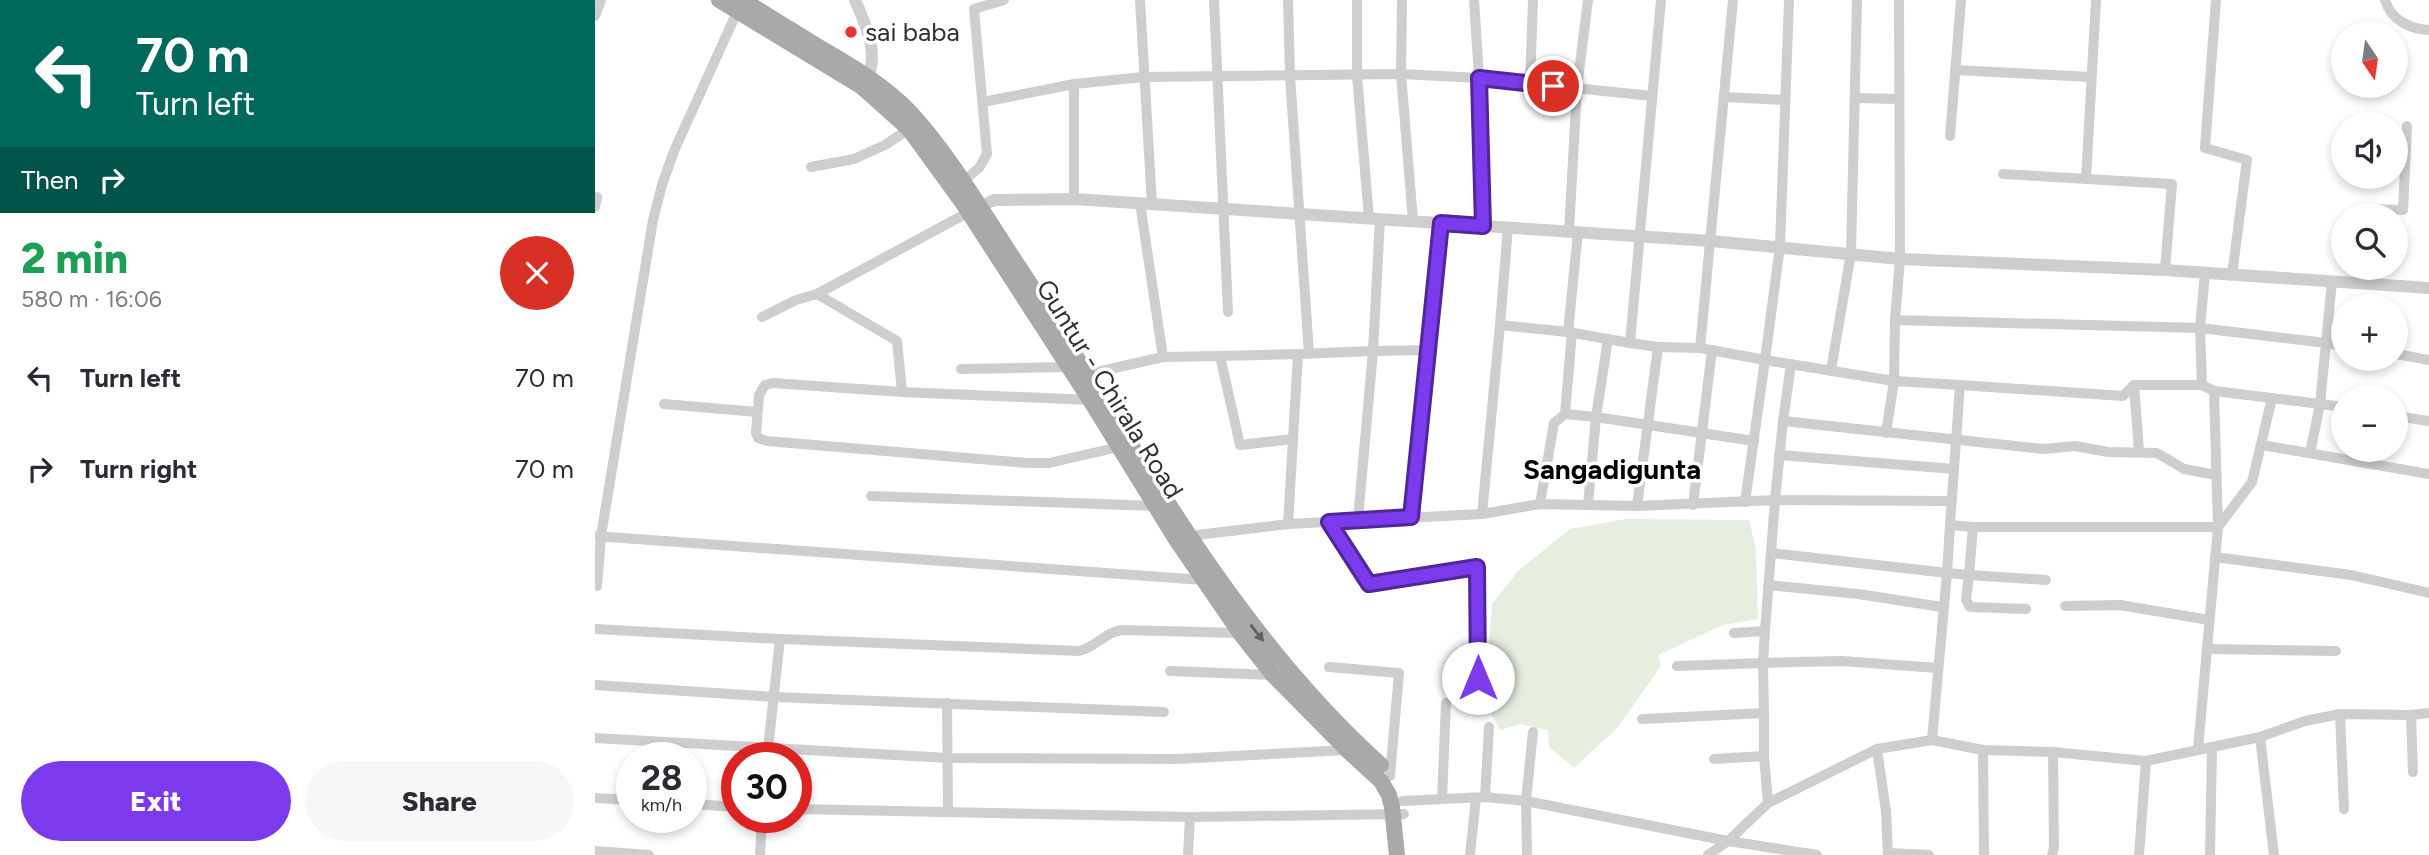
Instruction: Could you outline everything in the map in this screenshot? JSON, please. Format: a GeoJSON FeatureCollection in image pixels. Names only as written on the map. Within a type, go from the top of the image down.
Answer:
{"type":"FeatureCollection","features":[{"type":"Feature","properties":{"kind":"main road","name":"Guntur - Chirala Road"},"geometry":{"type":"LineString","coordinates":[[719,0],[740,6],[895,98],[920,123],[962,182],[974,210],[1154,506],[1240,633],[1273,675],[1381,781],[1400,810],[1397,855]]}},
{"type":"Feature","properties":{"kind":"main road","name":"Guntur - Chirala Road"},"geometry":{"type":"LineString","coordinates":[[866,82],[909,129],[974,210],[1088,374],[1189,537],[1231,599],[1317,704],[1390,776],[1400,810],[1408,855]]}},
{"type":"Feature","properties":{"kind":"street"},"geometry":{"type":"LineString","coordinates":[[595,16],[601,0]]}},
{"type":"Feature","properties":{"kind":"street"},"geometry":{"type":"LineString","coordinates":[[855,0],[871,45],[866,82]]}},
{"type":"Feature","properties":{"kind":"street"},"geometry":{"type":"LineString","coordinates":[[962,182],[979,168],[987,154],[974,5],[1004,0]]}},
{"type":"Feature","properties":{"kind":"street"},"geometry":{"type":"LineString","coordinates":[[1140,0],[1146,203],[1151,269],[1163,357]]}},
{"type":"Feature","properties":{"kind":"street"},"geometry":{"type":"LineString","coordinates":[[1214,0],[1228,312]]}},
{"type":"Feature","properties":{"kind":"street"},"geometry":{"type":"LineString","coordinates":[[1288,0],[1290,76],[1310,354]]}},
{"type":"Feature","properties":{"kind":"street"},"geometry":{"type":"LineString","coordinates":[[1357,0],[1357,75],[1374,218],[1373,351],[1358,519]]}},
{"type":"Feature","properties":{"kind":"street"},"geometry":{"type":"LineString","coordinates":[[1402,0],[1401,74],[1413,221]]}},
{"type":"Feature","properties":{"kind":"street"},"geometry":{"type":"LineString","coordinates":[[1474,0],[1483,226]]}},
{"type":"Feature","properties":{"kind":"street"},"geometry":{"type":"LineString","coordinates":[[1530,84],[1532,0]]}},
{"type":"Feature","properties":{"kind":"street"},"geometry":{"type":"LineString","coordinates":[[1565,414],[1577,88],[1588,0]]}},
{"type":"Feature","properties":{"kind":"street"},"geometry":{"type":"LineString","coordinates":[[1630,343],[1661,0]]}},
{"type":"Feature","properties":{"kind":"street"},"geometry":{"type":"LineString","coordinates":[[1700,348],[1733,0]]}},
{"type":"Feature","properties":{"kind":"street"},"geometry":{"type":"LineString","coordinates":[[1745,502],[1780,246],[1790,0]]}},
{"type":"Feature","properties":{"kind":"street"},"geometry":{"type":"LineString","coordinates":[[1832,370],[1851,253],[1857,0]]}},
{"type":"Feature","properties":{"kind":"street"},"geometry":{"type":"LineString","coordinates":[[1886,433],[1894,382],[1900,259],[1899,0]]}},
{"type":"Feature","properties":{"kind":"street"},"geometry":{"type":"LineString","coordinates":[[1950,136],[1961,0]]}},
{"type":"Feature","properties":{"kind":"street"},"geometry":{"type":"LineString","coordinates":[[2086,179],[2096,0]]}},
{"type":"Feature","properties":{"kind":"street"},"geometry":{"type":"LineString","coordinates":[[2216,0],[2206,148],[2247,160],[2232,275]]}},
{"type":"Feature","properties":{"kind":"street"},"geometry":{"type":"LineString","coordinates":[[2385,0],[2388,8],[2408,28],[2429,30]]}},
{"type":"Feature","properties":{"kind":"street"},"geometry":{"type":"LineString","coordinates":[[597,586],[598,536],[653,220],[674,151],[740,6]]}},
{"type":"Feature","properties":{"kind":"street"},"geometry":{"type":"LineString","coordinates":[[1955,70],[2091,77]]}},
{"type":"Feature","properties":{"kind":"street"},"geometry":{"type":"LineString","coordinates":[[983,102],[1074,84],[1143,77],[1401,74],[1479,78],[1652,96]]}},
{"type":"Feature","properties":{"kind":"street"},"geometry":{"type":"LineString","coordinates":[[1074,84],[1074,199]]}},
{"type":"Feature","properties":{"kind":"street"},"geometry":{"type":"LineString","coordinates":[[1724,97],[1785,100]]}},
{"type":"Feature","properties":{"kind":"street"},"geometry":{"type":"LineString","coordinates":[[1855,98],[1899,99]]}},
{"type":"Feature","properties":{"kind":"street"},"geometry":{"type":"LineString","coordinates":[[811,167],[855,159],[885,145],[909,129]]}},
{"type":"Feature","properties":{"kind":"street"},"geometry":{"type":"LineString","coordinates":[[2003,174],[2172,184],[2165,270]]}},
{"type":"Feature","properties":{"kind":"street"},"geometry":{"type":"LineString","coordinates":[[762,317],[796,300],[817,294],[974,210],[1002,199],[1146,203],[1780,246],[1900,259],[2165,270],[2429,288]]}},
{"type":"Feature","properties":{"kind":"street"},"geometry":{"type":"LineString","coordinates":[[1411,517],[1441,223]]}},
{"type":"Feature","properties":{"kind":"street"},"geometry":{"type":"LineString","coordinates":[[1482,514],[1508,227]]}},
{"type":"Feature","properties":{"kind":"street"},"geometry":{"type":"LineString","coordinates":[[2202,386],[2200,328],[2205,273]]}},
{"type":"Feature","properties":{"kind":"street"},"geometry":{"type":"LineString","coordinates":[[2310,453],[2320,404],[2332,281]]}},
{"type":"Feature","properties":{"kind":"street"},"geometry":{"type":"LineString","coordinates":[[817,294],[897,341],[902,392]]}},
{"type":"Feature","properties":{"kind":"street"},"geometry":{"type":"LineString","coordinates":[[1895,320],[2200,328],[2331,344]]}},
{"type":"Feature","properties":{"kind":"street"},"geometry":{"type":"LineString","coordinates":[[1500,326],[1570,332],[1658,347],[1700,348],[1894,382],[2123,396],[2134,385],[2202,386],[2214,391],[2331,405]]}},
{"type":"Feature","properties":{"kind":"street"},"geometry":{"type":"LineString","coordinates":[[1588,505],[1596,417],[1608,339]]}},
{"type":"Feature","properties":{"kind":"street"},"geometry":{"type":"LineString","coordinates":[[1637,506],[1658,347]]}},
{"type":"Feature","properties":{"kind":"street"},"geometry":{"type":"LineString","coordinates":[[1088,374],[1163,357],[1429,349]]}},
{"type":"Feature","properties":{"kind":"street"},"geometry":{"type":"LineString","coordinates":[[1693,505],[1712,350]]}},
{"type":"Feature","properties":{"kind":"street"},"geometry":{"type":"LineString","coordinates":[[1288,524],[1298,354]]}},
{"type":"Feature","properties":{"kind":"street"},"geometry":{"type":"LineString","coordinates":[[1220,356],[1240,445],[1293,439]]}},
{"type":"Feature","properties":{"kind":"street"},"geometry":{"type":"LineString","coordinates":[[2408,356],[2429,360]]}},
{"type":"Feature","properties":{"kind":"street"},"geometry":{"type":"LineString","coordinates":[[1768,803],[1764,756],[1763,663],[1779,455],[1791,364]]}},
{"type":"Feature","properties":{"kind":"street"},"geometry":{"type":"LineString","coordinates":[[961,369],[1068,367]]}},
{"type":"Feature","properties":{"kind":"street"},"geometry":{"type":"LineString","coordinates":[[1090,400],[773,383],[765,385],[761,390],[757,412],[758,438],[767,441],[1041,463],[1119,447]]}},
{"type":"Feature","properties":{"kind":"street"},"geometry":{"type":"LineString","coordinates":[[1932,740],[1960,385]]}},
{"type":"Feature","properties":{"kind":"street"},"geometry":{"type":"LineString","coordinates":[[2134,385],[2139,451]]}},
{"type":"Feature","properties":{"kind":"street"},"geometry":{"type":"LineString","coordinates":[[2198,749],[2218,527],[2214,391]]}},
{"type":"Feature","properties":{"kind":"street"},"geometry":{"type":"LineString","coordinates":[[2218,527],[2252,482],[2272,398]]}},
{"type":"Feature","properties":{"kind":"street"},"geometry":{"type":"LineString","coordinates":[[664,404],[757,412]]}},
{"type":"Feature","properties":{"kind":"street"},"geometry":{"type":"LineString","coordinates":[[1540,504],[1554,423],[1565,414],[1754,441]]}},
{"type":"Feature","properties":{"kind":"street"},"geometry":{"type":"LineString","coordinates":[[2408,418],[2429,421]]}},
{"type":"Feature","properties":{"kind":"street"},"geometry":{"type":"LineString","coordinates":[[1783,421],[2044,449],[2075,446],[2108,452],[2157,453],[2184,469],[2216,475]]}},
{"type":"Feature","properties":{"kind":"street"},"geometry":{"type":"LineString","coordinates":[[2262,445],[2429,474]]}},
{"type":"Feature","properties":{"kind":"street"},"geometry":{"type":"LineString","coordinates":[[1779,455],[1954,469]]}},
{"type":"Feature","properties":{"kind":"street"},"geometry":{"type":"LineString","coordinates":[[871,496],[1154,506]]}},
{"type":"Feature","properties":{"kind":"street"},"geometry":{"type":"LineString","coordinates":[[1189,537],[1288,524],[1482,514],[1540,504],[1637,506],[1775,500],[1951,501]]}},
{"type":"Feature","properties":{"kind":"street"},"geometry":{"type":"LineString","coordinates":[[1329,522],[1369,584],[1477,567],[1478,706]]}},
{"type":"Feature","properties":{"kind":"street"},"geometry":{"type":"LineString","coordinates":[[1950,525],[2218,527]]}},
{"type":"Feature","properties":{"kind":"street"},"geometry":{"type":"LineString","coordinates":[[1973,527],[1966,600],[1970,607],[2026,610]]}},
{"type":"Feature","properties":{"kind":"street"},"geometry":{"type":"LineString","coordinates":[[598,536],[1203,580]]}},
{"type":"Feature","properties":{"kind":"street"},"geometry":{"type":"LineString","coordinates":[[1771,553],[1947,573],[2046,580]]}},
{"type":"Feature","properties":{"kind":"street"},"geometry":{"type":"LineString","coordinates":[[2215,557],[2351,575],[2429,593]]}},
{"type":"Feature","properties":{"kind":"street"},"geometry":{"type":"LineString","coordinates":[[1768,584],[1942,607]]}},
{"type":"Feature","properties":{"kind":"street"},"geometry":{"type":"LineString","coordinates":[[2065,606],[2120,605],[2209,620]]}},
{"type":"Feature","properties":{"kind":"street"},"geometry":{"type":"LineString","coordinates":[[595,629],[1079,651],[1111,632],[1122,629],[1240,633]]}},
{"type":"Feature","properties":{"kind":"street"},"geometry":{"type":"LineString","coordinates":[[1734,633],[1765,631]]}},
{"type":"Feature","properties":{"kind":"street"},"geometry":{"type":"LineString","coordinates":[[768,742],[781,639]]}},
{"type":"Feature","properties":{"kind":"street"},"geometry":{"type":"LineString","coordinates":[[2207,649],[2336,651]]}},
{"type":"Feature","properties":{"kind":"street"},"geometry":{"type":"LineString","coordinates":[[1677,666],[1842,661],[1937,668]]}},
{"type":"Feature","properties":{"kind":"street"},"geometry":{"type":"LineString","coordinates":[[1329,667],[1399,673],[1390,776]]}},
{"type":"Feature","properties":{"kind":"street"},"geometry":{"type":"LineString","coordinates":[[1170,671],[1273,675]]}},
{"type":"Feature","properties":{"kind":"street"},"geometry":{"type":"LineString","coordinates":[[595,685],[774,696],[1164,712]]}},
{"type":"Feature","properties":{"kind":"street"},"geometry":{"type":"LineString","coordinates":[[947,703],[948,812]]}},
{"type":"Feature","properties":{"kind":"street"},"geometry":{"type":"LineString","coordinates":[[1443,799],[1446,703]]}},
{"type":"Feature","properties":{"kind":"street"},"geometry":{"type":"LineString","coordinates":[[1642,719],[1763,713]]}},
{"type":"Feature","properties":{"kind":"street"},"geometry":{"type":"LineString","coordinates":[[1709,855],[1768,803],[1877,749],[1932,740],[1983,750],[2053,752],[2146,761],[2260,737],[2305,721],[2340,714],[2429,713]]}},
{"type":"Feature","properties":{"kind":"street"},"geometry":{"type":"LineString","coordinates":[[2340,714],[2344,809]]}},
{"type":"Feature","properties":{"kind":"street"},"geometry":{"type":"LineString","coordinates":[[2411,715],[2413,772]]}},
{"type":"Feature","properties":{"kind":"street"},"geometry":{"type":"LineString","coordinates":[[1470,855],[1481,797],[1489,727]]}},
{"type":"Feature","properties":{"kind":"street"},"geometry":{"type":"LineString","coordinates":[[1527,855],[1526,801],[1533,732]]}},
{"type":"Feature","properties":{"kind":"street"},"geometry":{"type":"LineString","coordinates":[[2260,737],[2274,855]]}},
{"type":"Feature","properties":{"kind":"street"},"geometry":{"type":"LineString","coordinates":[[595,738],[721,749]]}},
{"type":"Feature","properties":{"kind":"street"},"geometry":{"type":"LineString","coordinates":[[2210,855],[2212,747]]}},
{"type":"Feature","properties":{"kind":"street"},"geometry":{"type":"LineString","coordinates":[[1877,749],[1885,802],[1888,854],[1929,855]]}},
{"type":"Feature","properties":{"kind":"street"},"geometry":{"type":"LineString","coordinates":[[812,754],[1177,759],[1347,750]]}},
{"type":"Feature","properties":{"kind":"street"},"geometry":{"type":"LineString","coordinates":[[1983,750],[1984,855]]}},
{"type":"Feature","properties":{"kind":"street"},"geometry":{"type":"LineString","coordinates":[[2052,855],[2053,752]]}},
{"type":"Feature","properties":{"kind":"street"},"geometry":{"type":"LineString","coordinates":[[1714,759],[1764,756]]}},
{"type":"Feature","properties":{"kind":"street"},"geometry":{"type":"LineString","coordinates":[[2139,855],[2146,761]]}},
{"type":"Feature","properties":{"kind":"street"},"geometry":{"type":"LineString","coordinates":[[812,809],[1190,817],[1400,810],[1443,799],[1481,797],[1526,801],[1771,851],[1817,855]]}},
{"type":"Feature","properties":{"kind":"street"},"geometry":{"type":"LineString","coordinates":[[595,798],[616,799]]}},
{"type":"Feature","properties":{"kind":"street"},"geometry":{"type":"LineString","coordinates":[[1188,855],[1190,817]]}},
{"type":"Feature","properties":{"kind":"street"},"geometry":{"type":"LineString","coordinates":[[759,855],[761,833]]}},
{"type":"Feature","properties":{"kind":"street"},"geometry":{"type":"LineString","coordinates":[[595,851],[649,855]]}},
{"type":"Feature","properties":{"kind":"shaded area"},"geometry":{"type":"Polygon","coordinates":[[[1626,519],[1749,520],[1756,549],[1758,619],[1723,625],[1658,655],[1661,666],[1617,728],[1574,768],[1549,747],[1548,730],[1520,724],[1500,730],[1489,710],[1486,681],[1492,604],[1518,571],[1570,529],[1626,519]]]}},
{"type":"Feature","properties":{"kind":"place","name":"sai baba"},"geometry":{"type":"Point","coordinates":[851,32]}},
{"type":"Feature","properties":{"kind":"district","name":"Sangadigunta"},"geometry":{"type":"Point","coordinates":[1612,469]}},
{"type":"Feature","properties":{"kind":"route"},"geometry":{"type":"LineString","coordinates":[[1478,678],[1477,567],[1369,584],[1329,522],[1411,517],[1441,223],[1483,226],[1479,78],[1553,86]]}}]}
